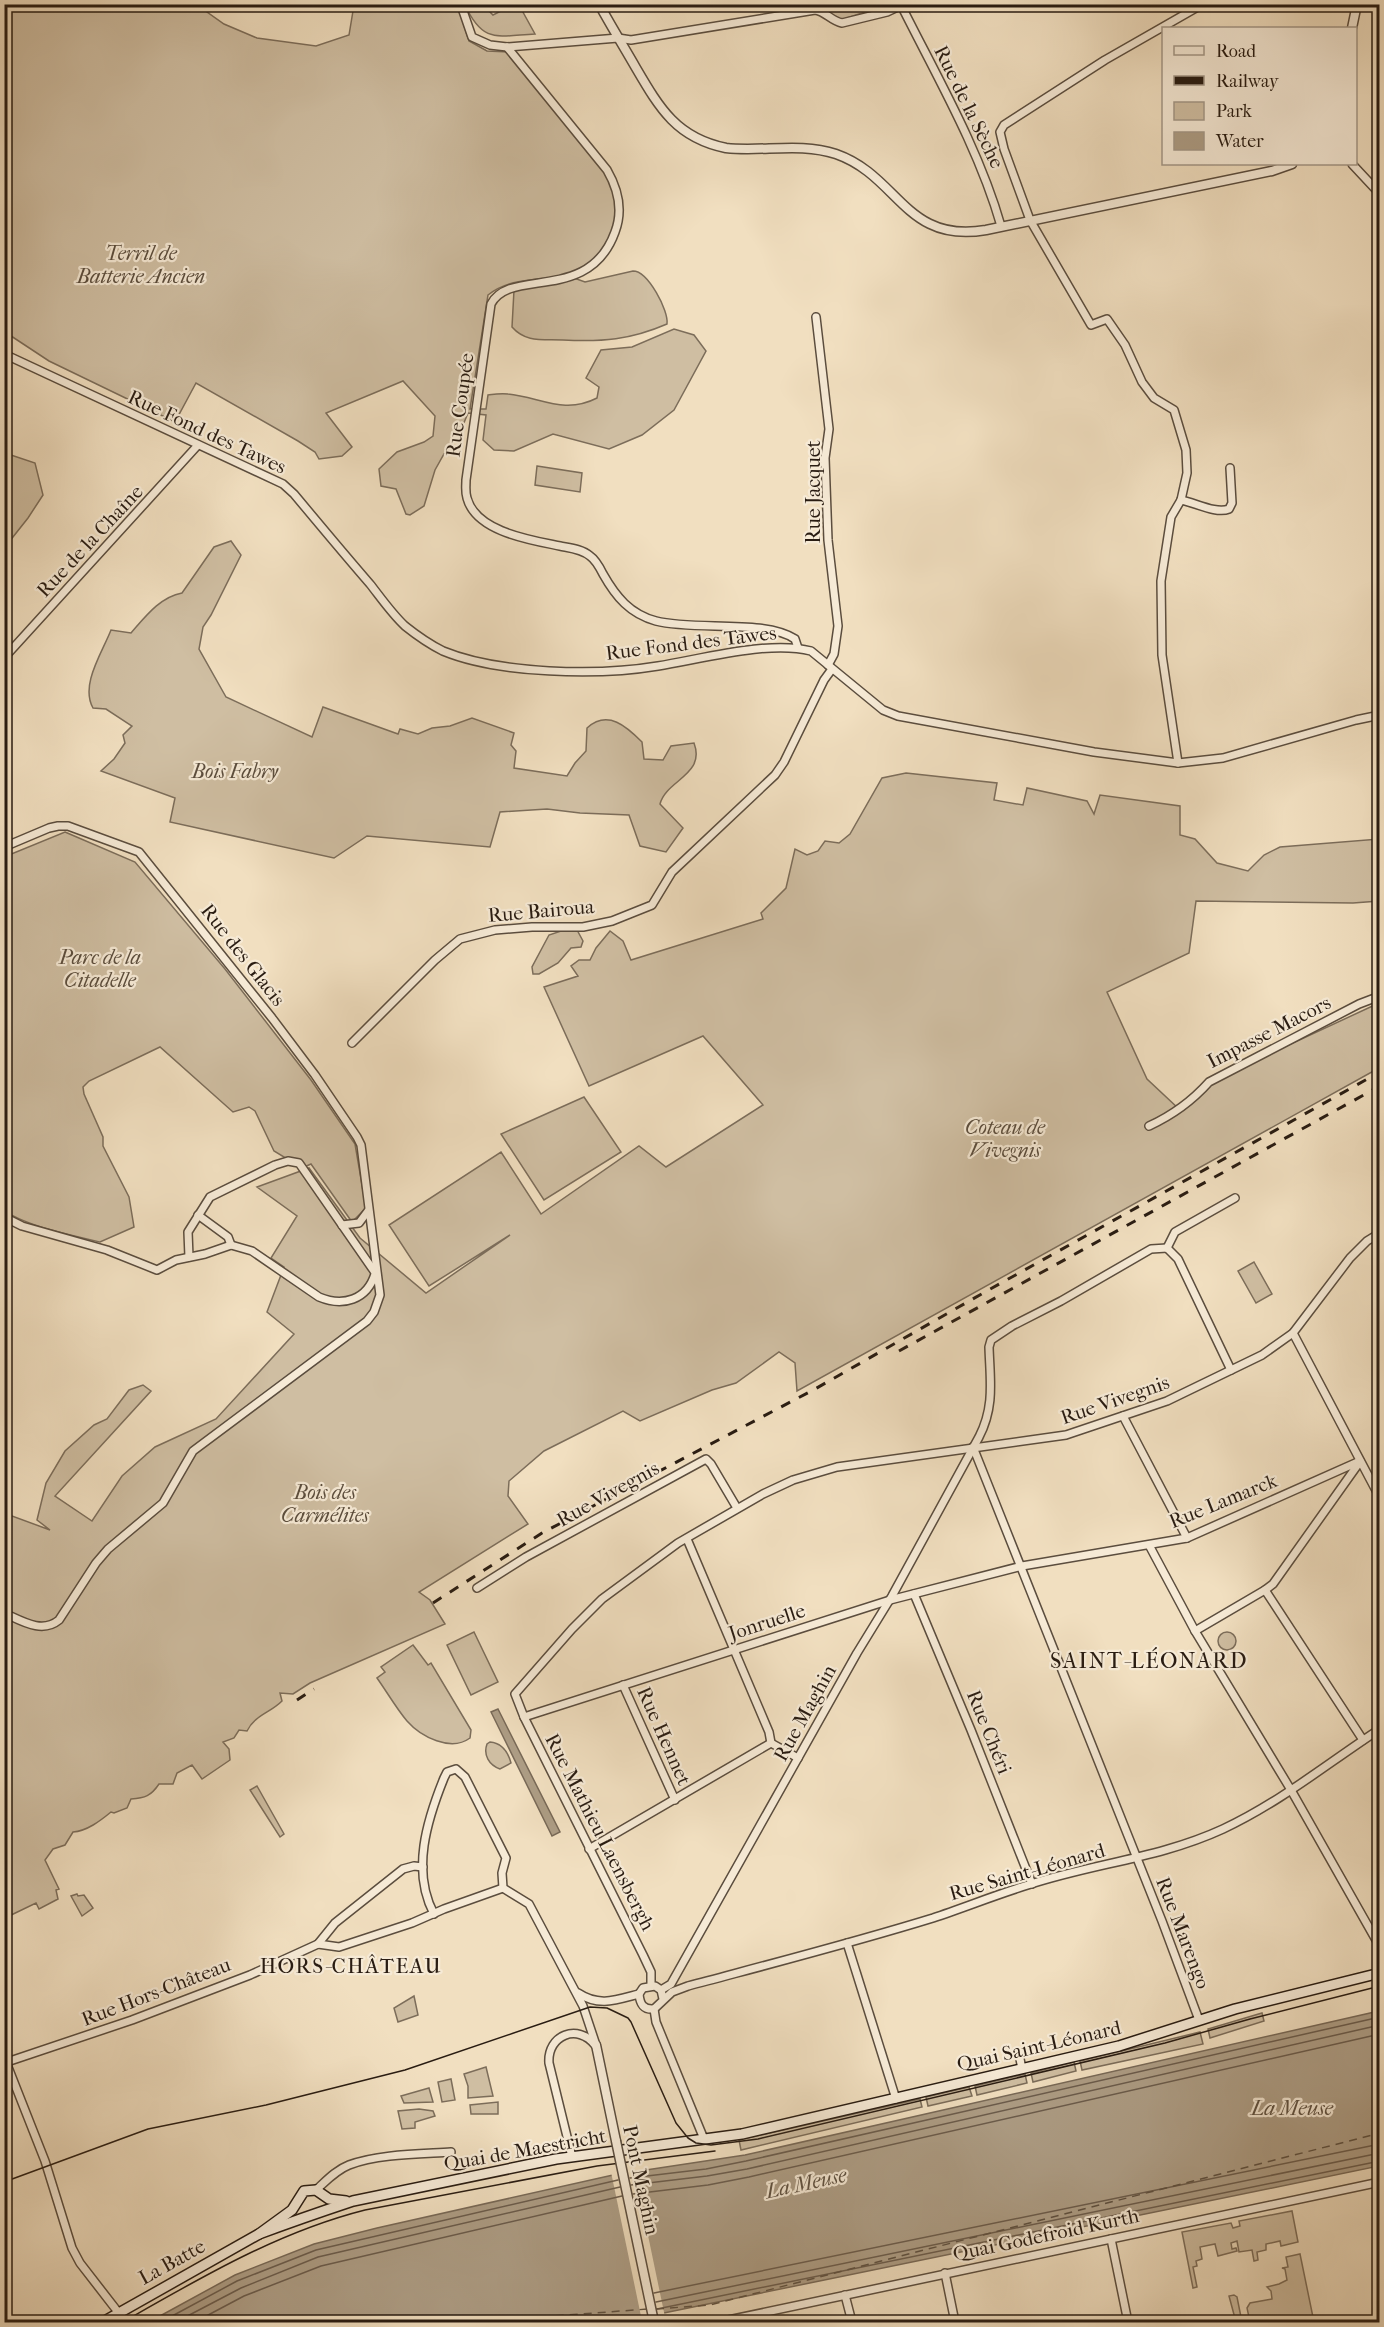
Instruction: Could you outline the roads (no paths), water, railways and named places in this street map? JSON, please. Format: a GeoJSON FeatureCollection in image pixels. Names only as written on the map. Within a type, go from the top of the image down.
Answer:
{"type":"FeatureCollection","features":[{"type":"Feature","properties":{"kind":"main road","name":"Quai Saint-Léonard"},"geometry":{"type":"LineString","coordinates":[[704,2139],[742,2134],[896,2098],[1021,2064],[1119,2046],[1259,2002],[1380,1973]]}},
{"type":"Feature","properties":{"kind":"main road","name":"Quai de Maestricht"},"geometry":{"type":"LineString","coordinates":[[306,2215],[315,2216],[321,2211],[353,2200],[572,2157],[704,2139]]}},
{"type":"Feature","properties":{"kind":"main road","name":"Quai de Maestricht"},"geometry":{"type":"LineString","coordinates":[[298,2202],[304,2192],[319,2193],[336,2200],[353,2200]]}},
{"type":"Feature","properties":{"kind":"main road"},"geometry":{"type":"LineString","coordinates":[[319,2193],[324,2203],[321,2211]]}},
{"type":"Feature","properties":{"kind":"main road"},"geometry":{"type":"LineString","coordinates":[[298,2202],[300,2210],[306,2215]]}},
{"type":"Feature","properties":{"kind":"main road","name":"La Batte"},"geometry":{"type":"LineString","coordinates":[[259,2235],[292,2210],[298,2202]]}},
{"type":"Feature","properties":{"kind":"main road","name":"La Batte"},"geometry":{"type":"LineString","coordinates":[[102,2322],[259,2235],[306,2215]]}},
{"type":"Feature","properties":{"kind":"street"},"geometry":{"type":"LineString","coordinates":[[459,4],[472,37],[490,45],[507,47],[618,38],[631,40],[814,10],[823,12],[833,20],[842,23],[887,12],[902,5]]}},
{"type":"Feature","properties":{"kind":"street"},"geometry":{"type":"LineString","coordinates":[[599,4],[666,115],[680,129],[713,146],[738,149],[794,147],[825,151],[848,159],[866,169],[910,212],[930,225],[963,232],[1001,226],[1272,171],[1289,165]]}},
{"type":"Feature","properties":{"kind":"street"},"geometry":{"type":"LineString","coordinates":[[1163,27],[1203,4]]}},
{"type":"Feature","properties":{"kind":"street"},"geometry":{"type":"LineString","coordinates":[[1352,27],[1357,4]]}},
{"type":"Feature","properties":{"kind":"street","name":"Rue de la Sèche"},"geometry":{"type":"LineString","coordinates":[[902,5],[973,151],[989,188],[1001,226]]}},
{"type":"Feature","properties":{"kind":"street"},"geometry":{"type":"LineString","coordinates":[[1162,27],[1105,60],[1004,125],[1000,132],[1030,220],[1091,325],[1107,319],[1125,345],[1142,382],[1154,398],[1174,410],[1186,450],[1187,473],[1181,500],[1171,517],[1161,581],[1162,655],[1178,763]]}},
{"type":"Feature","properties":{"kind":"street","name":"Rue Coupée"},"geometry":{"type":"LineString","coordinates":[[507,47],[607,170],[616,191],[619,216],[614,236],[607,248],[585,270],[561,280],[513,287],[496,294],[490,304],[466,480],[468,501],[482,517],[505,533],[582,551],[591,556],[617,597],[637,613],[672,624],[779,630],[795,639],[798,648]]}},
{"type":"Feature","properties":{"kind":"street"},"geometry":{"type":"LineString","coordinates":[[1353,165],[1380,194]]}},
{"type":"Feature","properties":{"kind":"street","name":"Rue Jacquet"},"geometry":{"type":"LineString","coordinates":[[816,317],[829,429],[825,458],[828,530],[838,626],[830,667]]}},
{"type":"Feature","properties":{"kind":"street","name":"Rue Fond des Tawes"},"geometry":{"type":"LineString","coordinates":[[4,354],[289,489],[404,625],[441,650],[486,663],[570,670],[657,666],[744,651],[798,648],[811,651],[883,710],[898,716],[1094,752],[1178,763],[1223,758],[1380,715]]}},
{"type":"Feature","properties":{"kind":"street","name":"Rue de la Chaîne"},"geometry":{"type":"LineString","coordinates":[[4,658],[198,445]]}},
{"type":"Feature","properties":{"kind":"street"},"geometry":{"type":"LineString","coordinates":[[1181,500],[1219,512],[1229,509],[1232,503],[1230,468]]}},
{"type":"Feature","properties":{"kind":"street","name":"Rue Bairoua"},"geometry":{"type":"LineString","coordinates":[[352,1043],[435,960],[460,939],[495,930],[579,927],[603,923],[642,911],[652,905],[672,872],[775,775],[784,762],[830,667]]}},
{"type":"Feature","properties":{"kind":"street","name":"Rue des Glacis"},"geometry":{"type":"LineString","coordinates":[[4,848],[58,826],[68,826],[139,852],[278,1026],[357,1137],[361,1145],[376,1273],[380,1287],[378,1303],[367,1321],[193,1451],[163,1503],[108,1549],[96,1563],[59,1620],[52,1625],[37,1627],[4,1613]]}},
{"type":"Feature","properties":{"kind":"street","name":"Impasse Macors"},"geometry":{"type":"LineString","coordinates":[[1149,1125],[1170,1116],[1198,1094],[1209,1082],[1359,1004],[1380,996]]}},
{"type":"Feature","properties":{"kind":"street"},"geometry":{"type":"LineString","coordinates":[[4,1217],[12,1222],[108,1250],[157,1270],[176,1260],[205,1254],[231,1245],[252,1251],[319,1297],[327,1300],[345,1302],[358,1298],[369,1288],[376,1273],[299,1163],[288,1161],[274,1165],[210,1197],[188,1232],[189,1257]]}},
{"type":"Feature","properties":{"kind":"street"},"geometry":{"type":"LineString","coordinates":[[1231,1370],[1178,1259],[1167,1248],[1175,1232],[1235,1198]]}},
{"type":"Feature","properties":{"kind":"street"},"geometry":{"type":"LineString","coordinates":[[342,1225],[358,1224],[368,1211]]}},
{"type":"Feature","properties":{"kind":"street"},"geometry":{"type":"LineString","coordinates":[[198,1215],[228,1237],[231,1245]]}},
{"type":"Feature","properties":{"kind":"street","name":"Rue Vivegnis"},"geometry":{"type":"LineString","coordinates":[[515,1694],[572,1629],[602,1599],[687,1539],[737,1508],[776,1488],[837,1467],[1066,1436],[1167,1401],[1262,1355],[1293,1333],[1350,1258],[1367,1241],[1380,1233]]}},
{"type":"Feature","properties":{"kind":"street","name":"Rue Maghin"},"geometry":{"type":"LineString","coordinates":[[661,1990],[671,1984],[856,1653],[890,1599],[988,1420],[991,1389],[988,1347],[991,1340],[1151,1249],[1167,1248]]}},
{"type":"Feature","properties":{"kind":"street"},"geometry":{"type":"LineString","coordinates":[[1293,1333],[1380,1498]]}},
{"type":"Feature","properties":{"kind":"street"},"geometry":{"type":"LineString","coordinates":[[1123,1416],[1187,1538]]}},
{"type":"Feature","properties":{"kind":"street","name":"Rue Marengo"},"geometry":{"type":"LineString","coordinates":[[973,1447],[1022,1566],[1199,2020]]}},
{"type":"Feature","properties":{"kind":"street","name":"Rue Vivegnis"},"geometry":{"type":"LineString","coordinates":[[477,1588],[544,1548],[706,1459],[737,1508]]}},
{"type":"Feature","properties":{"kind":"street"},"geometry":{"type":"LineString","coordinates":[[1195,1631],[1273,1584],[1360,1461]]}},
{"type":"Feature","properties":{"kind":"street","name":"Rue Lamarck"},"geometry":{"type":"LineString","coordinates":[[1022,1566],[1187,1538],[1360,1461]]}},
{"type":"Feature","properties":{"kind":"street"},"geometry":{"type":"LineString","coordinates":[[687,1539],[769,1732],[771,1743]]}},
{"type":"Feature","properties":{"kind":"street"},"geometry":{"type":"LineString","coordinates":[[1149,1545],[1195,1631],[1291,1790],[1380,1947]]}},
{"type":"Feature","properties":{"kind":"street","name":"Jonruelle"},"geometry":{"type":"LineString","coordinates":[[524,1717],[890,1599],[1022,1566]]}},
{"type":"Feature","properties":{"kind":"street"},"geometry":{"type":"LineString","coordinates":[[1265,1590],[1363,1740]]}},
{"type":"Feature","properties":{"kind":"street","name":"Rue Chéri"},"geometry":{"type":"LineString","coordinates":[[914,1594],[1032,1884]]}},
{"type":"Feature","properties":{"kind":"street","name":"Rue Hennet"},"geometry":{"type":"LineString","coordinates":[[623,1685],[675,1800]]}},
{"type":"Feature","properties":{"kind":"street","name":"Rue Mathieu Laensbergh"},"geometry":{"type":"LineString","coordinates":[[515,1694],[524,1717],[647,1963],[651,1972],[651,1985]]}},
{"type":"Feature","properties":{"kind":"street","name":"Rue Saint-Léonard"},"geometry":{"type":"LineString","coordinates":[[663,1999],[688,1986],[847,1943],[1032,1884],[1089,1868],[1162,1853],[1224,1829],[1291,1790],[1380,1729]]}},
{"type":"Feature","properties":{"kind":"street"},"geometry":{"type":"LineString","coordinates":[[771,1743],[798,1758]]}},
{"type":"Feature","properties":{"kind":"street"},"geometry":{"type":"LineString","coordinates":[[589,1849],[771,1743]]}},
{"type":"Feature","properties":{"kind":"street"},"geometry":{"type":"LineString","coordinates":[[434,1914],[426,1891],[423,1867],[426,1827],[444,1778],[451,1769],[459,1771],[465,1777],[506,1858],[502,1873],[503,1888]]}},
{"type":"Feature","properties":{"kind":"street"},"geometry":{"type":"LineString","coordinates":[[317,1945],[335,1923],[403,1869],[414,1866],[423,1867]]}},
{"type":"Feature","properties":{"kind":"street"},"geometry":{"type":"LineString","coordinates":[[503,1888],[529,1904],[584,2007],[597,2049]]}},
{"type":"Feature","properties":{"kind":"street"},"geometry":{"type":"LineString","coordinates":[[317,1945],[339,1947],[412,1923],[503,1888]]}},
{"type":"Feature","properties":{"kind":"street"},"geometry":{"type":"LineString","coordinates":[[847,1943],[896,2098]]}},
{"type":"Feature","properties":{"kind":"street","name":"Rue Hors-Château"},"geometry":{"type":"LineString","coordinates":[[5,2062],[132,2020],[250,1975],[317,1945]]}},
{"type":"Feature","properties":{"kind":"street"},"geometry":{"type":"LineString","coordinates":[[576,1992],[603,2003],[639,1994],[643,1988],[651,1985],[661,1990],[663,1999],[654,2009],[647,2009],[642,2006],[639,1994]]}},
{"type":"Feature","properties":{"kind":"street"},"geometry":{"type":"LineString","coordinates":[[654,2009],[656,2022],[704,2139]]}},
{"type":"Feature","properties":{"kind":"street"},"geometry":{"type":"LineString","coordinates":[[572,2157],[549,2063],[549,2051],[560,2037],[578,2033],[593,2042],[597,2049]]}},
{"type":"Feature","properties":{"kind":"street","name":"Pont Maghin"},"geometry":{"type":"LineString","coordinates":[[597,2049],[654,2322]]}},
{"type":"Feature","properties":{"kind":"street"},"geometry":{"type":"LineString","coordinates":[[5,2062],[50,2176],[72,2248],[80,2263],[118,2312]]}},
{"type":"Feature","properties":{"kind":"street","name":"Quai de Maestricht"},"geometry":{"type":"LineString","coordinates":[[319,2193],[331,2176],[350,2165],[376,2159],[451,2152]]}},
{"type":"Feature","properties":{"kind":"street","name":"Quai Godefroid Kurth"},"geometry":{"type":"LineString","coordinates":[[719,2322],[1380,2182]]}},
{"type":"Feature","properties":{"kind":"street"},"geometry":{"type":"LineString","coordinates":[[1111,2239],[1128,2322]]}},
{"type":"Feature","properties":{"kind":"street"},"geometry":{"type":"LineString","coordinates":[[945,2273],[955,2322]]}},
{"type":"Feature","properties":{"kind":"street"},"geometry":{"type":"LineString","coordinates":[[845,2295],[852,2322]]}},
{"type":"Feature","properties":{"kind":"water"},"geometry":{"type":"Polygon","coordinates":[[[498,1709],[560,1832],[552,1836],[491,1712],[498,1709]]]}},
{"type":"Feature","properties":{"kind":"water","name":"La Meuse"},"geometry":{"type":"Polygon","coordinates":[[[1379,2011],[1379,2166],[620,2322],[149,2322],[235,2275],[314,2244],[377,2228],[613,2175],[745,2155],[1379,2011]]]}},
{"type":"Feature","properties":{"kind":"tram line"},"geometry":{"type":"LineString","coordinates":[[4,2182],[148,2129],[266,2105],[405,2070],[590,2007],[607,2008],[628,2018],[676,2123],[688,2138],[696,2143],[711,2145],[758,2139],[1165,2043],[1380,1986]]}},
{"type":"Feature","properties":{"kind":"tram line"},"geometry":{"type":"LineString","coordinates":[[123,2322],[240,2258],[333,2219],[365,2210],[597,2166],[715,2151]]}},
{"type":"Feature","properties":{"kind":"railway"},"geometry":{"type":"LineString","coordinates":[[433,1603],[542,1533],[815,1389],[1380,1072]]}},
{"type":"Feature","properties":{"kind":"railway"},"geometry":{"type":"LineString","coordinates":[[899,1351],[1380,1086]]}},
{"type":"Feature","properties":{"kind":"railway"},"geometry":{"type":"LineString","coordinates":[[297,1700],[314,1689]]}},
{"type":"Feature","properties":{"kind":"district","name":"SAINT-LÉONARD"},"geometry":{"type":"Point","coordinates":[1149,1661]}},
{"type":"Feature","properties":{"kind":"district","name":"HORS-CHÂTEAU"},"geometry":{"type":"Point","coordinates":[351,1966]}},
{"type":"Feature","properties":{"kind":"park label","name":"Terril de Batterie Ancien"},"geometry":{"type":"Point","coordinates":[141,264]}},
{"type":"Feature","properties":{"kind":"park label","name":"Bois Fabry"},"geometry":{"type":"Point","coordinates":[235,771]}},
{"type":"Feature","properties":{"kind":"park label","name":"Parc de la Citadelle"},"geometry":{"type":"Point","coordinates":[100,968]}},
{"type":"Feature","properties":{"kind":"park label","name":"Coteau de Vivegnis"},"geometry":{"type":"Point","coordinates":[1005,1138]}},
{"type":"Feature","properties":{"kind":"park label","name":"Bois des Carmélites"},"geometry":{"type":"Point","coordinates":[325,1504]}}]}
